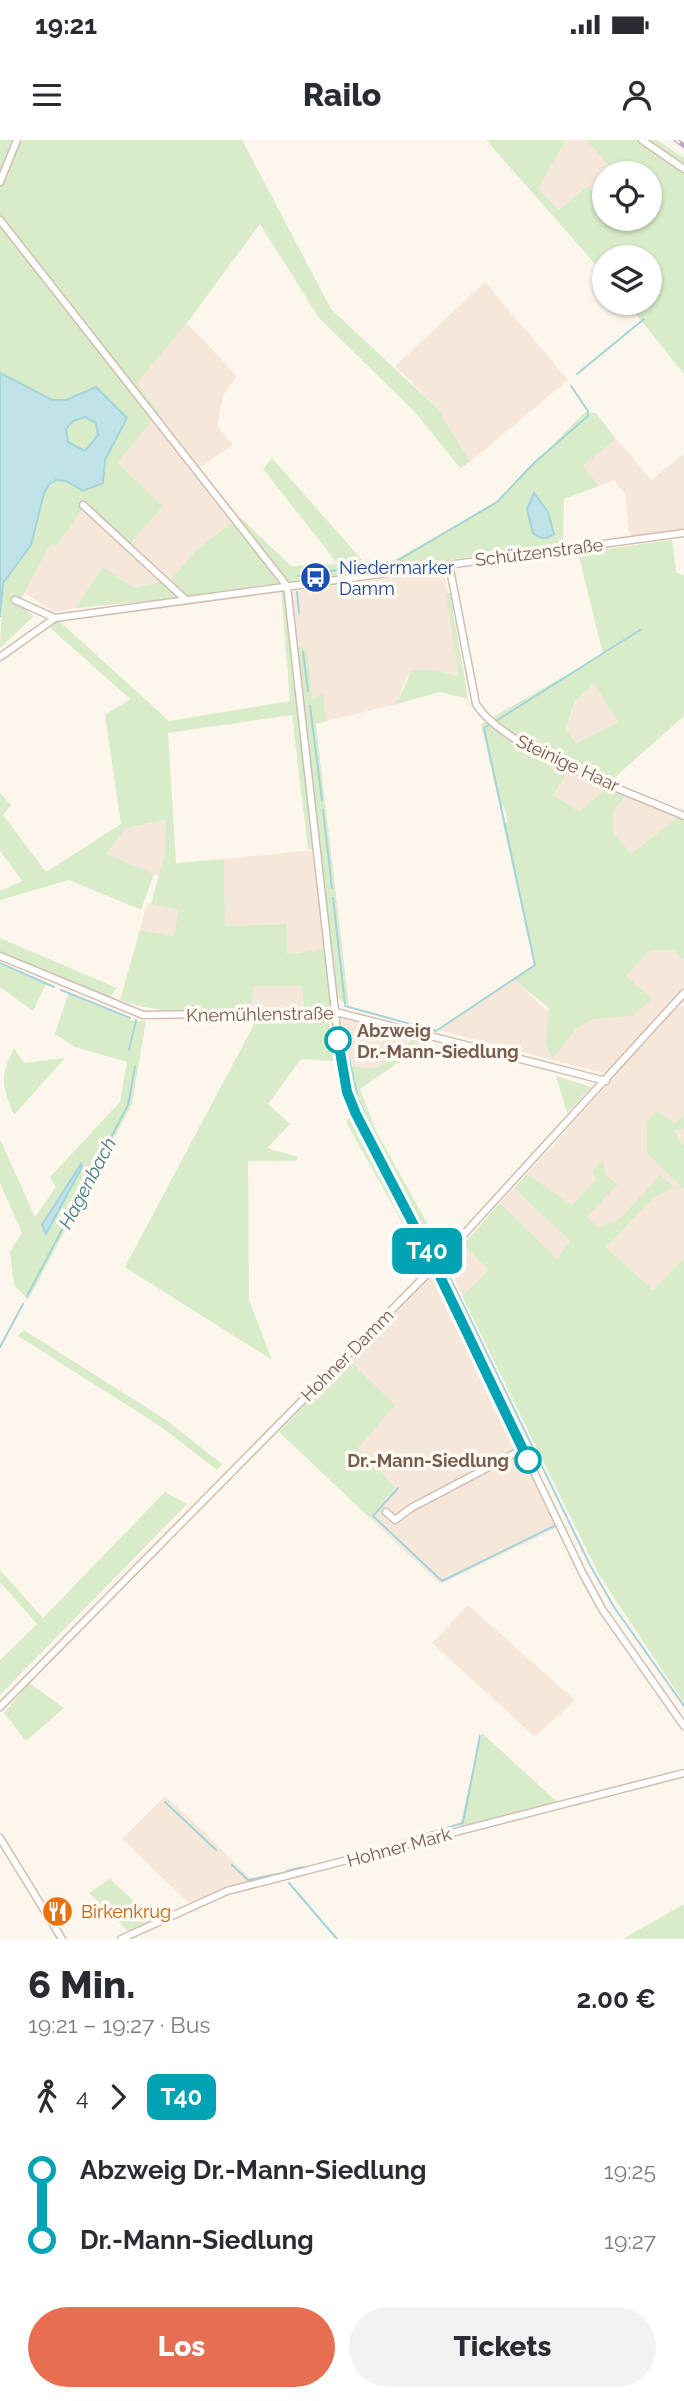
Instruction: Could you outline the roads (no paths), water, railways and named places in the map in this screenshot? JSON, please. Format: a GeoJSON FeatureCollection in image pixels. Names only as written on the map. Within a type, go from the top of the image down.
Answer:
{"type":"FeatureCollection","features":[{"type":"Feature","properties":{"kind":"street"},"geometry":{"type":"LineString","coordinates":[[0,182],[17,140]]}},
{"type":"Feature","properties":{"kind":"street"},"geometry":{"type":"LineString","coordinates":[[642,140],[684,169]]}},
{"type":"Feature","properties":{"kind":"street"},"geometry":{"type":"LineString","coordinates":[[0,220],[287,586],[335,1012],[347,1092],[602,1609],[684,1726]]}},
{"type":"Feature","properties":{"kind":"street"},"geometry":{"type":"LineString","coordinates":[[83,505],[186,600]]}},
{"type":"Feature","properties":{"kind":"street","name":"Schützenstraße"},"geometry":{"type":"LineString","coordinates":[[0,657],[55,618],[684,533]]}},
{"type":"Feature","properties":{"kind":"street","name":"Steinige Haar"},"geometry":{"type":"LineString","coordinates":[[449,564],[476,704],[483,715],[525,746],[684,816]]}},
{"type":"Feature","properties":{"kind":"street"},"geometry":{"type":"LineString","coordinates":[[15,600],[55,618]]}},
{"type":"Feature","properties":{"kind":"street","name":"Knemühlenstraße"},"geometry":{"type":"LineString","coordinates":[[0,956],[143,1015],[335,1012],[606,1081]]}},
{"type":"Feature","properties":{"kind":"street","name":"Hohner Damm"},"geometry":{"type":"LineString","coordinates":[[0,1707],[435,1266],[683,997]]}},
{"type":"Feature","properties":{"kind":"street"},"geometry":{"type":"LineString","coordinates":[[386,1512],[396,1520],[411,1508],[523,1449]]}},
{"type":"Feature","properties":{"kind":"street","name":"Hohner Mark"},"geometry":{"type":"LineString","coordinates":[[121,1939],[227,1891],[684,1773]]}},
{"type":"Feature","properties":{"kind":"street"},"geometry":{"type":"LineString","coordinates":[[0,1838],[62,1939]]}},
{"type":"Feature","properties":{"kind":"water"},"geometry":{"type":"Polygon","coordinates":[[[0,373],[52,400],[66,400],[96,387],[127,418],[105,460],[103,483],[83,491],[66,481],[56,480],[50,484],[44,493],[31,545],[3,583],[0,617],[0,373]],[[85,417],[73,421],[66,429],[68,442],[85,451],[98,435],[96,423],[85,417]]]}},
{"type":"Feature","properties":{"kind":"water"},"geometry":{"type":"Polygon","coordinates":[[[534,493],[548,512],[554,534],[546,538],[540,538],[533,533],[527,509],[534,493]]]}},
{"type":"Feature","properties":{"kind":"water"},"geometry":{"type":"Polygon","coordinates":[[[81,1164],[82,1167],[46,1234],[42,1225],[81,1164]]]}},
{"type":"Feature","properties":{"kind":"waterway"},"geometry":{"type":"LineString","coordinates":[[577,374],[644,319]]}},
{"type":"Feature","properties":{"kind":"waterway"},"geometry":{"type":"LineString","coordinates":[[298,576],[397,561],[497,502],[534,463],[588,416],[588,411],[571,386]]}},
{"type":"Feature","properties":{"kind":"waterway"},"geometry":{"type":"LineString","coordinates":[[297,592],[299,613]]}},
{"type":"Feature","properties":{"kind":"waterway"},"geometry":{"type":"LineString","coordinates":[[496,721],[640,630]]}},
{"type":"Feature","properties":{"kind":"waterway"},"geometry":{"type":"LineString","coordinates":[[303,652],[308,691]]}},
{"type":"Feature","properties":{"kind":"waterway"},"geometry":{"type":"LineString","coordinates":[[310,706],[322,800]]}},
{"type":"Feature","properties":{"kind":"waterway"},"geometry":{"type":"LineString","coordinates":[[345,1006],[436,1031],[535,965],[484,728],[489,725]]}},
{"type":"Feature","properties":{"kind":"waterway"},"geometry":{"type":"LineString","coordinates":[[323,810],[332,888]]}},
{"type":"Feature","properties":{"kind":"waterway"},"geometry":{"type":"LineString","coordinates":[[333,898],[345,1004]]}},
{"type":"Feature","properties":{"kind":"waterway","name":"Hagenbach"},"geometry":{"type":"LineString","coordinates":[[0,963],[54,987]]}},
{"type":"Feature","properties":{"kind":"waterway","name":"Hagenbach"},"geometry":{"type":"LineString","coordinates":[[61,990],[130,1018]]}},
{"type":"Feature","properties":{"kind":"waterway","name":"Hagenbach"},"geometry":{"type":"LineString","coordinates":[[129,1050],[136,1020]]}},
{"type":"Feature","properties":{"kind":"waterway"},"geometry":{"type":"LineString","coordinates":[[349,1058],[357,1094]]}},
{"type":"Feature","properties":{"kind":"waterway","name":"Hagenbach"},"geometry":{"type":"LineString","coordinates":[[27,1296],[128,1105],[135,1067]]}},
{"type":"Feature","properties":{"kind":"waterway"},"geometry":{"type":"LineString","coordinates":[[359,1101],[372,1132],[437,1253]]}},
{"type":"Feature","properties":{"kind":"waterway"},"geometry":{"type":"LineString","coordinates":[[445,1267],[591,1567],[614,1607],[684,1706]]}},
{"type":"Feature","properties":{"kind":"waterway","name":"Hagenbach"},"geometry":{"type":"LineString","coordinates":[[0,1347],[23,1304]]}},
{"type":"Feature","properties":{"kind":"waterway"},"geometry":{"type":"LineString","coordinates":[[398,1488],[373,1516],[442,1581],[554,1526]]}},
{"type":"Feature","properties":{"kind":"waterway"},"geometry":{"type":"LineString","coordinates":[[381,1847],[463,1823],[480,1736]]}},
{"type":"Feature","properties":{"kind":"waterway"},"geometry":{"type":"LineString","coordinates":[[165,1802],[216,1850]]}},
{"type":"Feature","properties":{"kind":"waterway"},"geometry":{"type":"LineString","coordinates":[[232,1865],[248,1880],[287,1872]]}},
{"type":"Feature","properties":{"kind":"waterway"},"geometry":{"type":"LineString","coordinates":[[287,1871],[303,1867]]}},
{"type":"Feature","properties":{"kind":"waterway"},"geometry":{"type":"LineString","coordinates":[[289,1883],[337,1939]]}},
{"type":"Feature","properties":{"kind":"railway"},"geometry":{"type":"LineString","coordinates":[[676,140],[684,146]]}},
{"type":"Feature","properties":{"kind":"place","name":"Niedermarker Damm"},"geometry":{"type":"Point","coordinates":[316,577]}},
{"type":"Feature","properties":{"kind":"place","name":"Abzweig Dr.-Mann-Siedlung"},"geometry":{"type":"Point","coordinates":[338,1040]}},
{"type":"Feature","properties":{"kind":"place","name":"Dr.-Mann-Siedlung"},"geometry":{"type":"Point","coordinates":[528,1460]}},
{"type":"Feature","properties":{"kind":"place","name":"Birkenkrug"},"geometry":{"type":"Point","coordinates":[58,1911]}}]}
